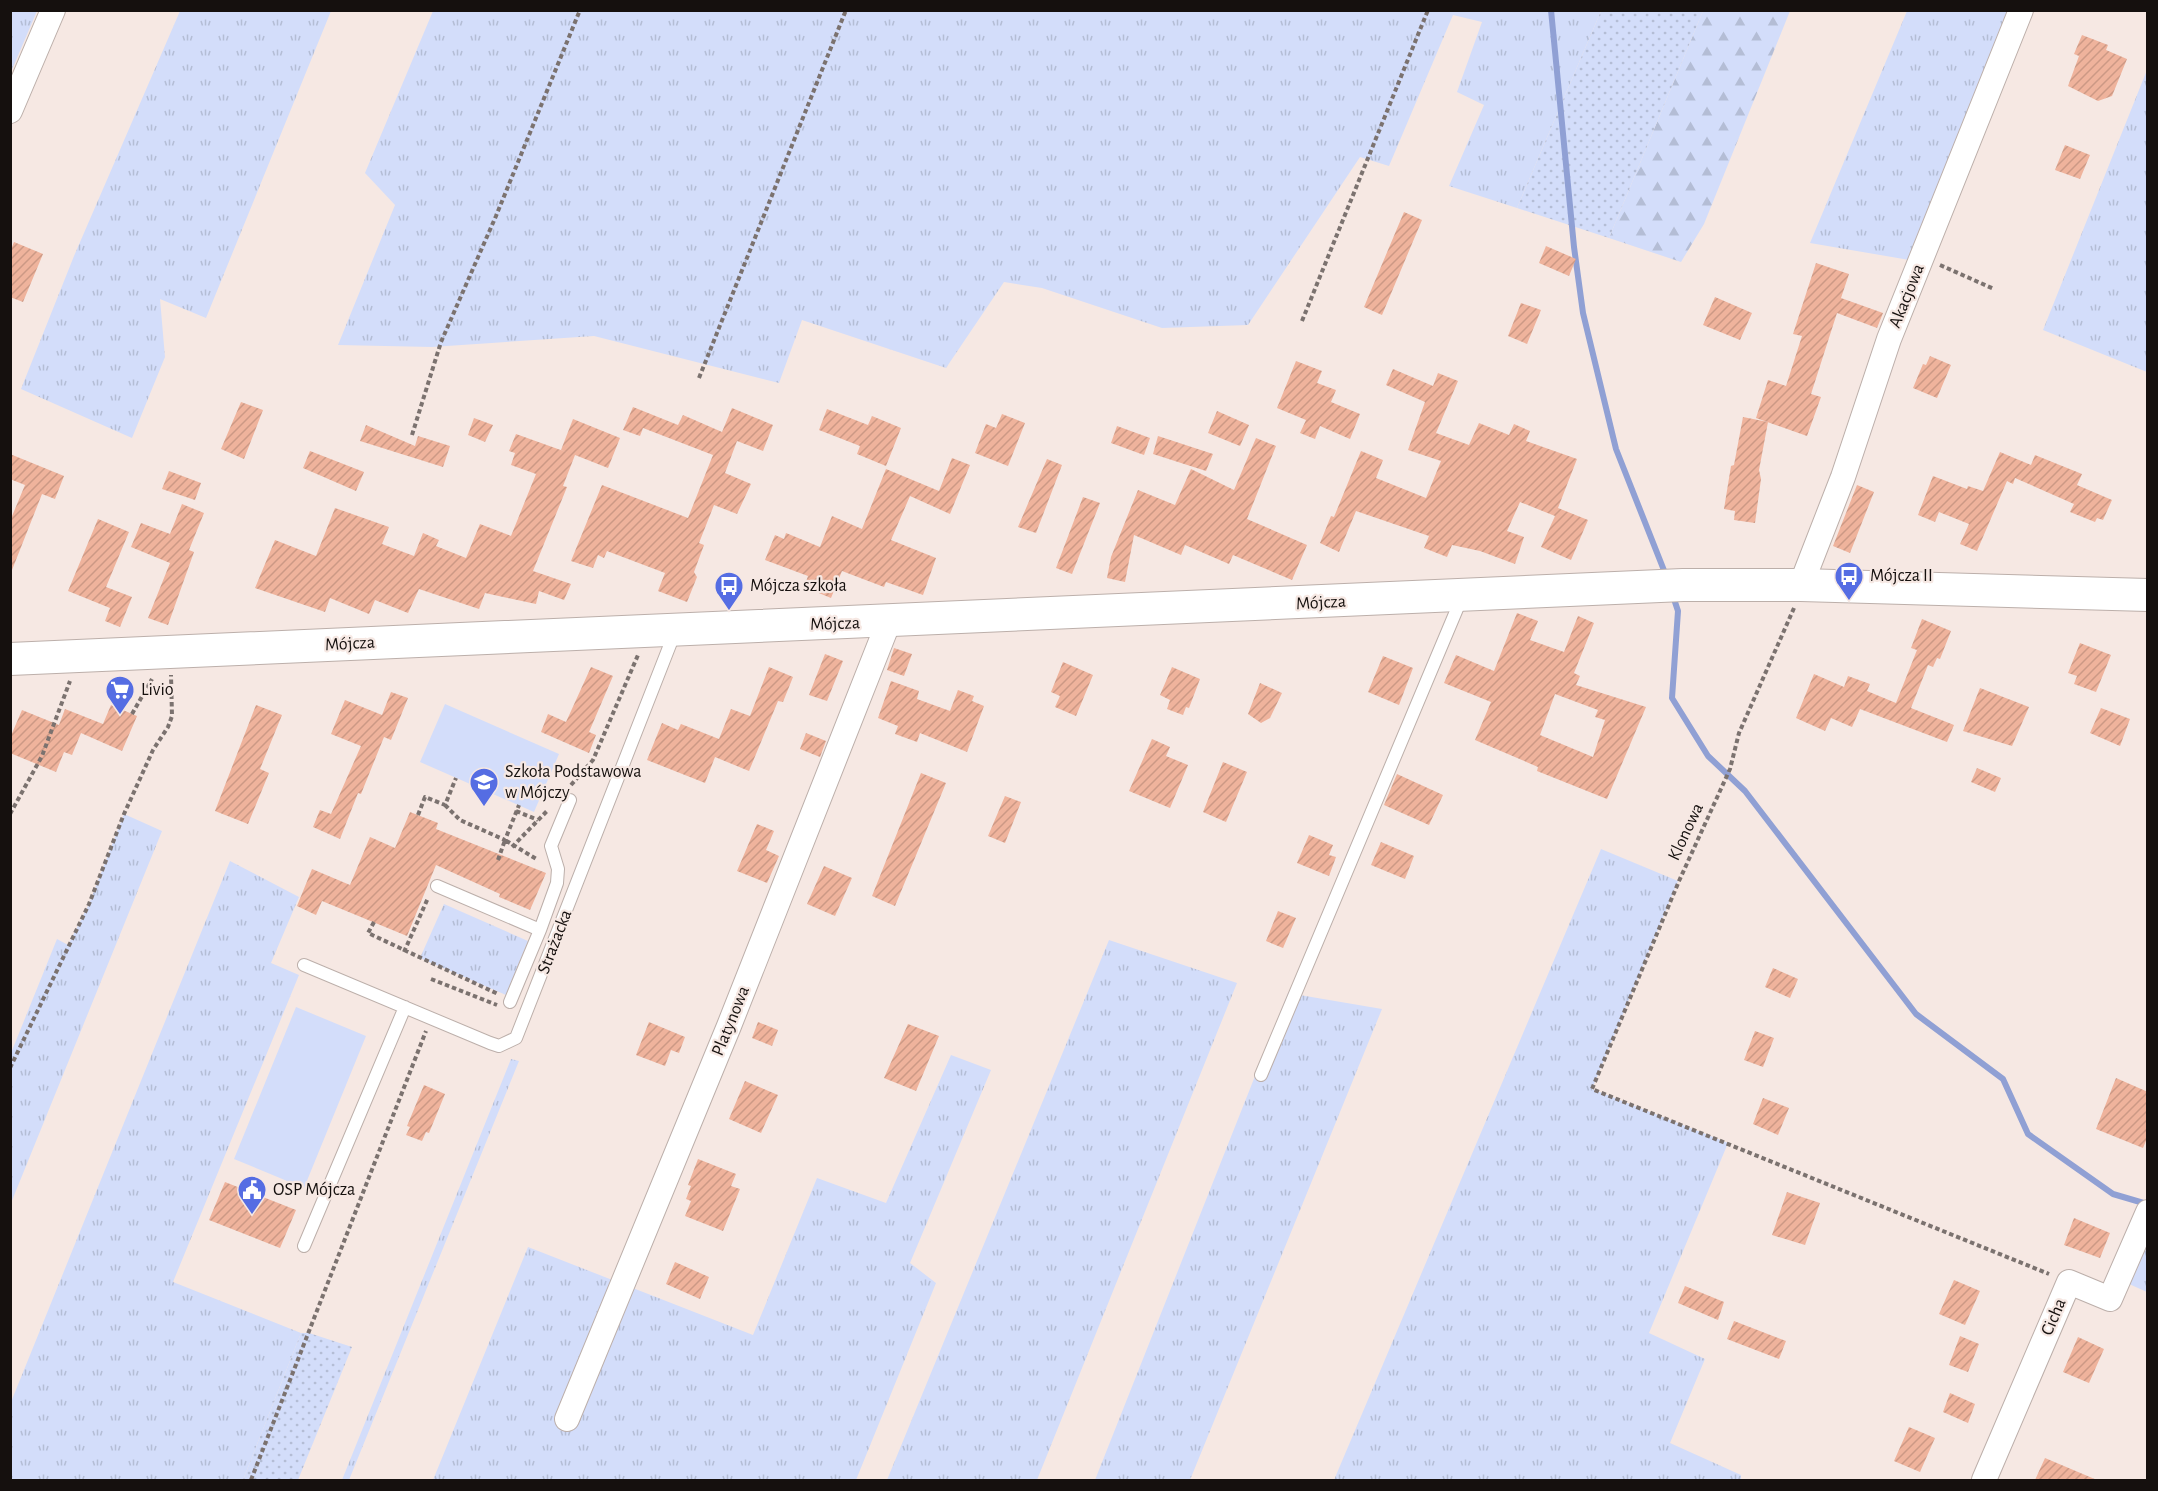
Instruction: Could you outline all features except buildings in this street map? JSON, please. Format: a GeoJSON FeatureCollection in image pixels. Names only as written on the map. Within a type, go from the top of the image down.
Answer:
{"type":"FeatureCollection","features":[{"type":"Feature","properties":{"kind":"street"},"geometry":{"type":"LineString","coordinates":[[10,111],[52,10]]}},
{"type":"Feature","properties":{"kind":"street","name":"Akacjowa"},"geometry":{"type":"LineString","coordinates":[[1801,585],[1843,477],[1889,339],[2021,10]]}},
{"type":"Feature","properties":{"kind":"street","name":"Mójcza"},"geometry":{"type":"LineString","coordinates":[[10,659],[160,663],[675,630],[1671,586],[1801,585],[2148,595]]}},
{"type":"Feature","properties":{"kind":"street","name":"Platynowa"},"geometry":{"type":"LineString","coordinates":[[567,1419],[738,1004],[889,621]]}},
{"type":"Feature","properties":{"kind":"street","name":"Cicha"},"geometry":{"type":"LineString","coordinates":[[1984,1480],[2069,1282],[2110,1299],[2147,1213]]}},
{"type":"Feature","properties":{"kind":"lane"},"geometry":{"type":"LineString","coordinates":[[1261,1074],[1463,596]]}},
{"type":"Feature","properties":{"kind":"lane","name":"Strażacka"},"geometry":{"type":"LineString","coordinates":[[304,965],[499,1046],[508,1044],[520,1031],[675,630]]}},
{"type":"Feature","properties":{"kind":"lane"},"geometry":{"type":"LineString","coordinates":[[510,1001],[557,883],[558,869],[551,846],[567,797]]}},
{"type":"Feature","properties":{"kind":"lane"},"geometry":{"type":"LineString","coordinates":[[437,886],[540,930]]}},
{"type":"Feature","properties":{"kind":"lane"},"geometry":{"type":"LineString","coordinates":[[304,1246],[405,1007]]}},
{"type":"Feature","properties":{"kind":"path"},"geometry":{"type":"LineString","coordinates":[[412,435],[441,342],[496,216],[580,10]]}},
{"type":"Feature","properties":{"kind":"path"},"geometry":{"type":"LineString","coordinates":[[699,378],[846,10]]}},
{"type":"Feature","properties":{"kind":"path"},"geometry":{"type":"LineString","coordinates":[[1302,321],[1428,10]]}},
{"type":"Feature","properties":{"kind":"path"},"geometry":{"type":"LineString","coordinates":[[1924,254],[1938,264],[1994,289]]}},
{"type":"Feature","properties":{"kind":"path","name":"Klonowa"},"geometry":{"type":"LineString","coordinates":[[1801,585],[1791,617],[1739,733],[1730,769],[1678,880],[1592,1089],[2069,1282]]}},
{"type":"Feature","properties":{"kind":"path"},"geometry":{"type":"LineString","coordinates":[[567,797],[593,760],[638,658],[638,651]]}},
{"type":"Feature","properties":{"kind":"path"},"geometry":{"type":"LineString","coordinates":[[132,714],[140,696],[149,688],[160,663]]}},
{"type":"Feature","properties":{"kind":"path"},"geometry":{"type":"LineString","coordinates":[[10,1068],[89,904],[124,814],[153,750],[168,727],[172,716],[172,685],[160,663]]}},
{"type":"Feature","properties":{"kind":"path"},"geometry":{"type":"LineString","coordinates":[[10,814],[42,756],[72,675]]}},
{"type":"Feature","properties":{"kind":"path"},"geometry":{"type":"LineString","coordinates":[[445,805],[456,778]]}},
{"type":"Feature","properties":{"kind":"path"},"geometry":{"type":"LineString","coordinates":[[418,815],[425,797],[445,805],[460,820],[505,840],[512,847],[545,863]]}},
{"type":"Feature","properties":{"kind":"path"},"geometry":{"type":"LineString","coordinates":[[498,860],[519,805]]}},
{"type":"Feature","properties":{"kind":"path"},"geometry":{"type":"LineString","coordinates":[[512,847],[549,809]]}},
{"type":"Feature","properties":{"kind":"path"},"geometry":{"type":"LineString","coordinates":[[516,811],[538,820]]}},
{"type":"Feature","properties":{"kind":"path"},"geometry":{"type":"LineString","coordinates":[[404,952],[433,885],[437,886]]}},
{"type":"Feature","properties":{"kind":"path"},"geometry":{"type":"LineString","coordinates":[[374,922],[369,933],[404,952],[510,1001],[505,1005],[494,1005],[430,979]]}},
{"type":"Feature","properties":{"kind":"path"},"geometry":{"type":"LineString","coordinates":[[251,1480],[431,1019]]}},
{"type":"Feature","properties":{"kind":"green space"},"geometry":{"type":"Polygon","coordinates":[[[2002,10],[2020,15],[1921,262],[1810,243],[1907,11],[2002,10]]]}},
{"type":"Feature","properties":{"kind":"green space"},"geometry":{"type":"Polygon","coordinates":[[[10,11],[37,11],[11,72],[10,11]]]}},
{"type":"Feature","properties":{"kind":"green space"},"geometry":{"type":"Polygon","coordinates":[[[180,11],[331,11],[206,318],[160,299],[165,357],[132,438],[21,389],[74,256],[180,11]]]}},
{"type":"Feature","properties":{"kind":"green space"},"geometry":{"type":"Polygon","coordinates":[[[433,11],[1601,11],[1517,208],[1449,186],[1484,105],[1457,92],[1482,22],[1453,15],[1389,166],[1360,157],[1248,325],[1162,328],[1042,288],[1004,282],[946,368],[802,320],[779,383],[594,336],[432,347],[338,345],[395,205],[365,173],[433,11]]]}},
{"type":"Feature","properties":{"kind":"green space"},"geometry":{"type":"Polygon","coordinates":[[[1601,11],[1703,11],[1609,238],[1517,208],[1601,11]]]}},
{"type":"Feature","properties":{"kind":"green space"},"geometry":{"type":"Polygon","coordinates":[[[1703,11],[1790,11],[1704,224],[1681,262],[1609,238],[1703,11]]]}},
{"type":"Feature","properties":{"kind":"green space"},"geometry":{"type":"Polygon","coordinates":[[[2147,70],[2147,372],[2043,330],[2147,70]]]}},
{"type":"Feature","properties":{"kind":"green space"},"geometry":{"type":"Polygon","coordinates":[[[445,704],[559,754],[534,812],[420,762],[445,704]]]}},
{"type":"Feature","properties":{"kind":"green space"},"geometry":{"type":"Polygon","coordinates":[[[124,814],[162,831],[11,1203],[11,1053],[57,939],[68,945],[89,904],[124,814]]]}},
{"type":"Feature","properties":{"kind":"green space"},"geometry":{"type":"Polygon","coordinates":[[[1601,849],[1678,881],[1592,1089],[1728,1143],[1649,1333],[1705,1359],[1670,1443],[1741,1475],[1741,1480],[1334,1480],[1601,849]]]}},
{"type":"Feature","properties":{"kind":"green space"},"geometry":{"type":"Polygon","coordinates":[[[230,861],[299,897],[271,963],[299,975],[173,1282],[301,1333],[243,1480],[11,1480],[11,1402],[230,861]]]}},
{"type":"Feature","properties":{"kind":"green space"},"geometry":{"type":"Polygon","coordinates":[[[444,904],[528,941],[506,995],[420,958],[444,904]]]}},
{"type":"Feature","properties":{"kind":"green space"},"geometry":{"type":"Polygon","coordinates":[[[1109,940],[1237,983],[1037,1480],[887,1480],[1109,940]]]}},
{"type":"Feature","properties":{"kind":"green space"},"geometry":{"type":"Polygon","coordinates":[[[1288,993],[1382,1009],[1190,1480],[1095,1480],[1288,993]]]}},
{"type":"Feature","properties":{"kind":"green space"},"geometry":{"type":"Polygon","coordinates":[[[296,1007],[366,1036],[304,1188],[234,1159],[296,1007]]]}},
{"type":"Feature","properties":{"kind":"green space"},"geometry":{"type":"Polygon","coordinates":[[[951,1055],[991,1070],[910,1263],[936,1283],[856,1480],[433,1480],[528,1247],[753,1335],[817,1178],[886,1203],[951,1055]]]}},
{"type":"Feature","properties":{"kind":"green space"},"geometry":{"type":"Polygon","coordinates":[[[511,1059],[519,1061],[349,1480],[342,1480],[511,1059]]]}},
{"type":"Feature","properties":{"kind":"green space"},"geometry":{"type":"Polygon","coordinates":[[[2147,1212],[2147,1292],[2120,1280],[2147,1212]]]}},
{"type":"Feature","properties":{"kind":"green space"},"geometry":{"type":"Polygon","coordinates":[[[301,1333],[309,1333],[352,1347],[298,1480],[243,1480],[301,1333]]]}},
{"type":"Feature","properties":{"kind":"waterway"},"geometry":{"type":"LineString","coordinates":[[1551,10],[1574,247],[1583,313],[1616,449],[1667,578]]}},
{"type":"Feature","properties":{"kind":"waterway"},"geometry":{"type":"LineString","coordinates":[[1672,593],[1678,611],[1672,698],[1708,756],[1745,791],[1916,1014],[2003,1079],[2028,1134],[2113,1194],[2147,1204]]}},
{"type":"Feature","properties":{"kind":"place","name":"Mójcza II"},"geometry":{"type":"Point","coordinates":[1849,602]}},
{"type":"Feature","properties":{"kind":"place","name":"Mójcza szkoła"},"geometry":{"type":"Point","coordinates":[729,612]}},
{"type":"Feature","properties":{"kind":"place","name":"Livio"},"geometry":{"type":"Point","coordinates":[120,716]}},
{"type":"Feature","properties":{"kind":"place","name":"Szkoła Podstawowa w Mójczy"},"geometry":{"type":"Point","coordinates":[484,808]}},
{"type":"Feature","properties":{"kind":"place","name":"OSP Mójcza"},"geometry":{"type":"Point","coordinates":[252,1216]}}]}
